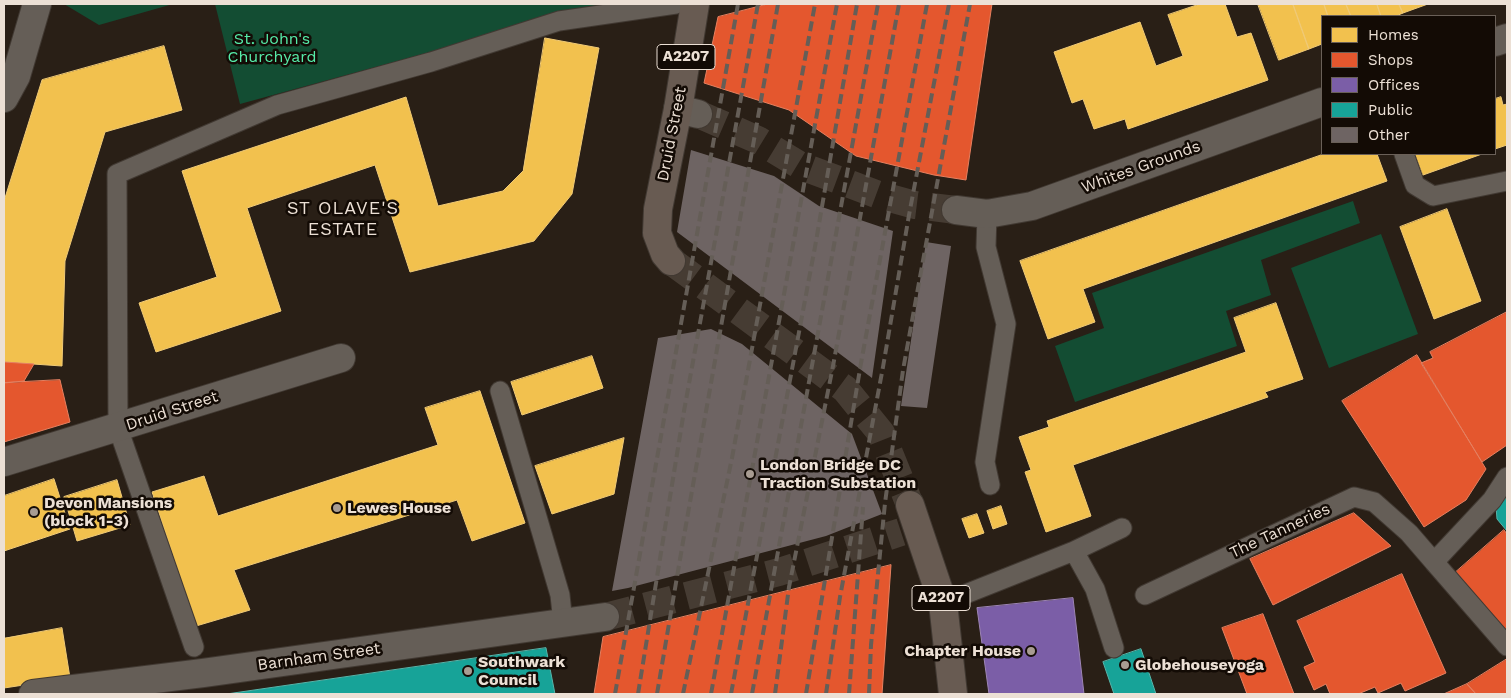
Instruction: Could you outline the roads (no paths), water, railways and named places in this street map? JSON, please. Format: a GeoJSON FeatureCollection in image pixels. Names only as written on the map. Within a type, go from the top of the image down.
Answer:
{"type":"FeatureCollection","features":[{"type":"Feature","properties":{"kind":"main road","name":"Druid Street"},"geometry":{"type":"LineString","coordinates":[[671,261],[665,254],[657,233],[658,209],[688,112],[694,4]]}},
{"type":"Feature","properties":{"kind":"main road","name":"A2207"},"geometry":{"type":"LineString","coordinates":[[910,521],[943,602],[953,694]]}},
{"type":"Feature","properties":{"kind":"street"},"geometry":{"type":"LineString","coordinates":[[4,98],[16,76],[37,4]]}},
{"type":"Feature","properties":{"kind":"street","name":"Whites Grounds"},"geometry":{"type":"LineString","coordinates":[[956,210],[987,214],[1032,206],[1321,102]]}},
{"type":"Feature","properties":{"kind":"street","name":"Druid Street"},"geometry":{"type":"LineString","coordinates":[[4,462],[341,358]]}},
{"type":"Feature","properties":{"kind":"street","name":"Barnham Street"},"geometry":{"type":"LineString","coordinates":[[33,694],[203,673],[605,617]]}},
{"type":"Feature","properties":{"kind":"lane"},"geometry":{"type":"LineString","coordinates":[[194,647],[118,428],[117,174],[277,105],[431,62],[560,21],[676,4]]}},
{"type":"Feature","properties":{"kind":"lane"},"geometry":{"type":"LineString","coordinates":[[1404,155],[1415,185],[1433,196],[1507,182]]}},
{"type":"Feature","properties":{"kind":"lane"},"geometry":{"type":"LineString","coordinates":[[987,214],[986,247],[1006,324],[985,462],[990,485]]}},
{"type":"Feature","properties":{"kind":"lane"},"geometry":{"type":"LineString","coordinates":[[500,391],[560,596],[563,624]]}},
{"type":"Feature","properties":{"kind":"lane"},"geometry":{"type":"LineString","coordinates":[[1434,562],[1492,500],[1507,477]]}},
{"type":"Feature","properties":{"kind":"lane","name":"The Tanneries"},"geometry":{"type":"LineString","coordinates":[[1146,595],[1354,496],[1374,502],[1409,533],[1507,646]]}},
{"type":"Feature","properties":{"kind":"lane"},"geometry":{"type":"LineString","coordinates":[[943,602],[1074,551],[1122,528]]}},
{"type":"Feature","properties":{"kind":"lane"},"geometry":{"type":"LineString","coordinates":[[1074,551],[1095,589],[1114,648]]}},
{"type":"Feature","properties":{"kind":"tunnel"},"geometry":{"type":"LineString","coordinates":[[698,114],[758,140],[801,166],[879,195],[915,205],[956,210]]}},
{"type":"Feature","properties":{"kind":"tunnel"},"geometry":{"type":"LineString","coordinates":[[671,261],[845,389],[881,433],[910,505]]}},
{"type":"Feature","properties":{"kind":"tunnel"},"geometry":{"type":"LineString","coordinates":[[605,617],[779,572],[901,532]]}},
{"type":"Feature","properties":{"kind":"railway"},"geometry":{"type":"LineString","coordinates":[[615,694],[738,4]]}},
{"type":"Feature","properties":{"kind":"railway"},"geometry":{"type":"LineString","coordinates":[[638,694],[684,411],[758,4]]}},
{"type":"Feature","properties":{"kind":"railway"},"geometry":{"type":"LineString","coordinates":[[657,694],[778,4]]}},
{"type":"Feature","properties":{"kind":"railway"},"geometry":{"type":"LineString","coordinates":[[683,694],[732,458],[815,4]]}},
{"type":"Feature","properties":{"kind":"railway"},"geometry":{"type":"LineString","coordinates":[[711,694],[837,4]]}},
{"type":"Feature","properties":{"kind":"railway"},"geometry":{"type":"LineString","coordinates":[[731,694],[815,247],[857,4]]}},
{"type":"Feature","properties":{"kind":"railway"},"geometry":{"type":"LineString","coordinates":[[752,694],[878,4]]}},
{"type":"Feature","properties":{"kind":"railway"},"geometry":{"type":"LineString","coordinates":[[775,694],[789,587],[833,366],[899,4]]}},
{"type":"Feature","properties":{"kind":"railway"},"geometry":{"type":"LineString","coordinates":[[806,694],[861,363],[927,4]]}},
{"type":"Feature","properties":{"kind":"railway"},"geometry":{"type":"LineString","coordinates":[[826,694],[840,597],[949,4]]}},
{"type":"Feature","properties":{"kind":"railway"},"geometry":{"type":"LineString","coordinates":[[869,694],[871,645],[885,503],[903,370],[970,4]]}},
{"type":"Feature","properties":{"kind":"railway"},"geometry":{"type":"LineString","coordinates":[[849,694],[863,507]]}},
{"type":"Feature","properties":{"kind":"place","name":"London Bridge DC Traction Substation"},"geometry":{"type":"Point","coordinates":[750,474]}},
{"type":"Feature","properties":{"kind":"place","name":"Lewes House"},"geometry":{"type":"Point","coordinates":[337,508]}},
{"type":"Feature","properties":{"kind":"place","name":"Devon Mansions (block 1-3)"},"geometry":{"type":"Point","coordinates":[34,512]}},
{"type":"Feature","properties":{"kind":"place","name":"Chapter House"},"geometry":{"type":"Point","coordinates":[1031,651]}},
{"type":"Feature","properties":{"kind":"place","name":"Globehouseyoga"},"geometry":{"type":"Point","coordinates":[1125,665]}},
{"type":"Feature","properties":{"kind":"place","name":"Southwark Council"},"geometry":{"type":"Point","coordinates":[468,671]}},
{"type":"Feature","properties":{"kind":"district","name":"ST OLAVE'S ESTATE"},"geometry":{"type":"Point","coordinates":[343,219]}},
{"type":"Feature","properties":{"kind":"park label","name":"St. John's Churchyard"},"geometry":{"type":"Point","coordinates":[272,48]}}]}
